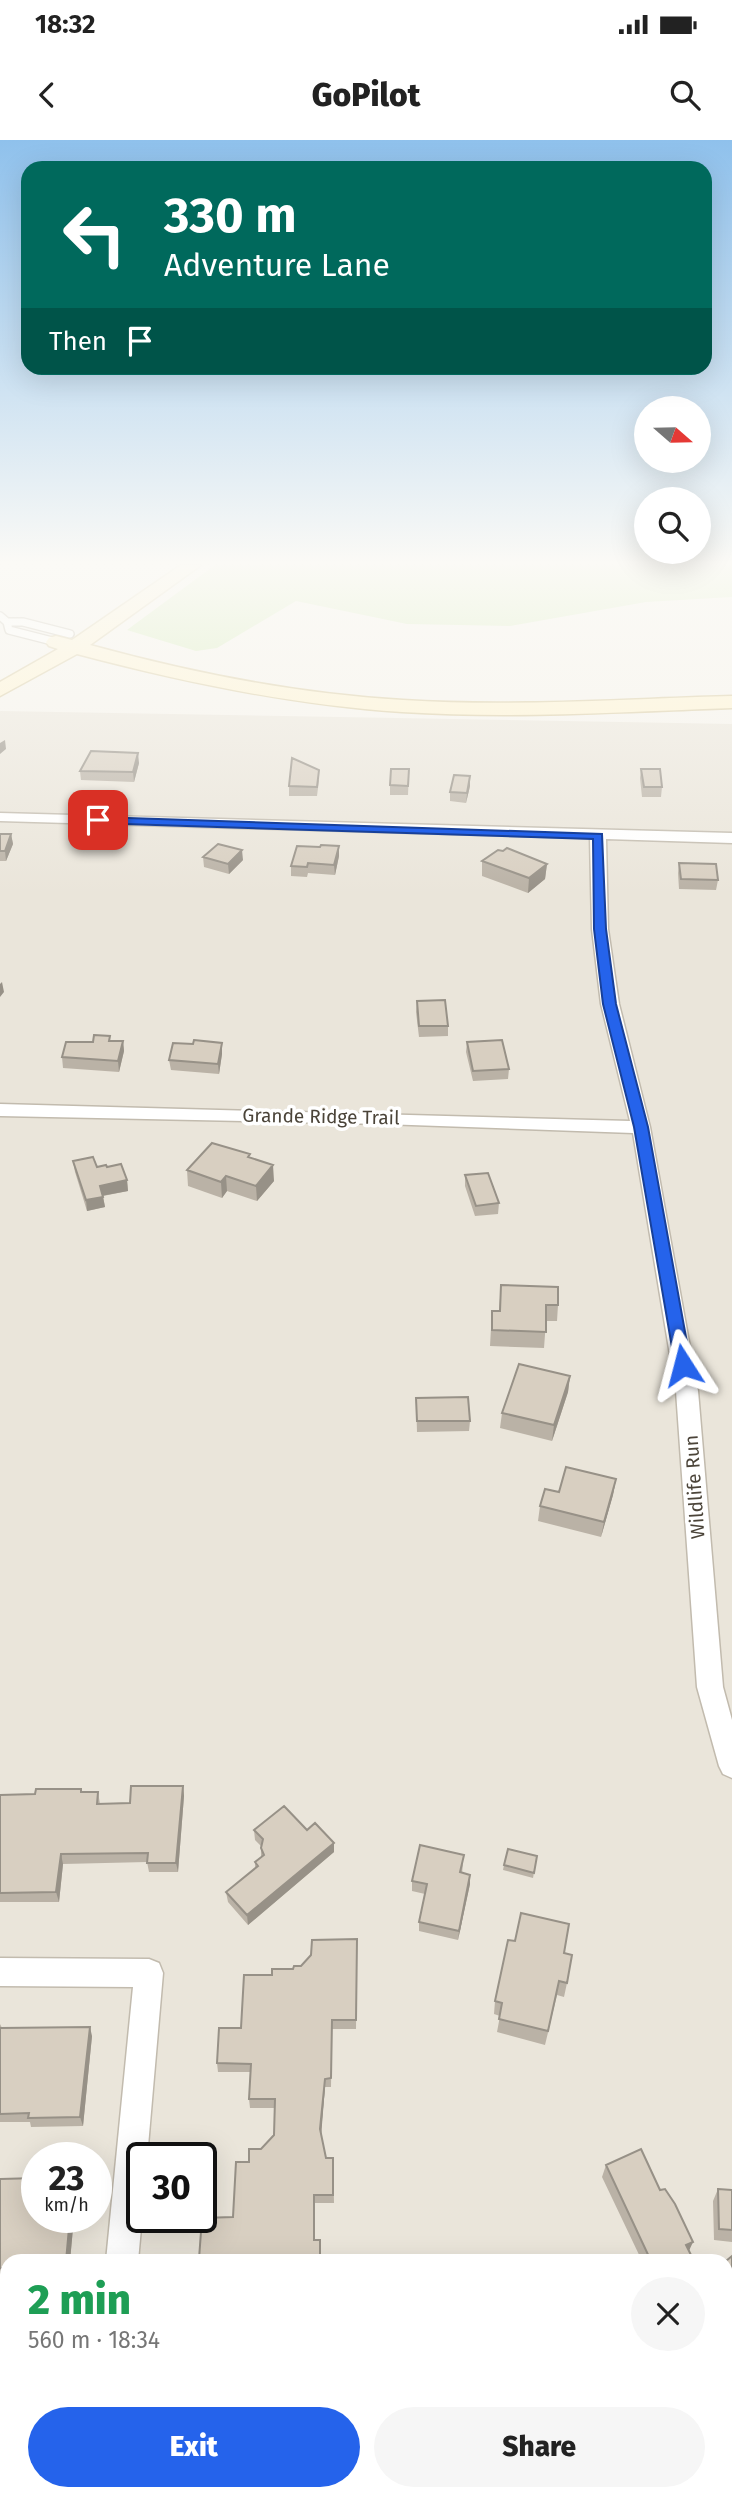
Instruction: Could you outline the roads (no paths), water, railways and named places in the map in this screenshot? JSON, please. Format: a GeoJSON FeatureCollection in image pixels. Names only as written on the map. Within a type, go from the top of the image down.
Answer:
{"type":"FeatureCollection","features":[{"type":"Feature","properties":{"kind":"street"},"geometry":{"type":"LineString","coordinates":[[0,690],[22,675]]}},
{"type":"Feature","properties":{"kind":"street"},"geometry":{"type":"LineString","coordinates":[[204,675],[307,695],[400,706],[524,709],[732,702]]}},
{"type":"Feature","properties":{"kind":"street"},"geometry":{"type":"LineString","coordinates":[[268,675],[363,689],[495,696],[732,689]]}},
{"type":"Feature","properties":{"kind":"street"},"geometry":{"type":"LineString","coordinates":[[0,817],[732,838]]}},
{"type":"Feature","properties":{"kind":"street","name":"Wildlife Run"},"geometry":{"type":"LineString","coordinates":[[598,836],[600,929],[610,1004],[641,1127],[687,1391],[710,1687],[732,1766]]}},
{"type":"Feature","properties":{"kind":"street","name":"Grande Ridge Trail"},"geometry":{"type":"LineString","coordinates":[[0,1110],[383,1118],[641,1127]]}},
{"type":"Feature","properties":{"kind":"street"},"geometry":{"type":"LineString","coordinates":[[0,1972],[149,1972],[123,2254]]}}]}
